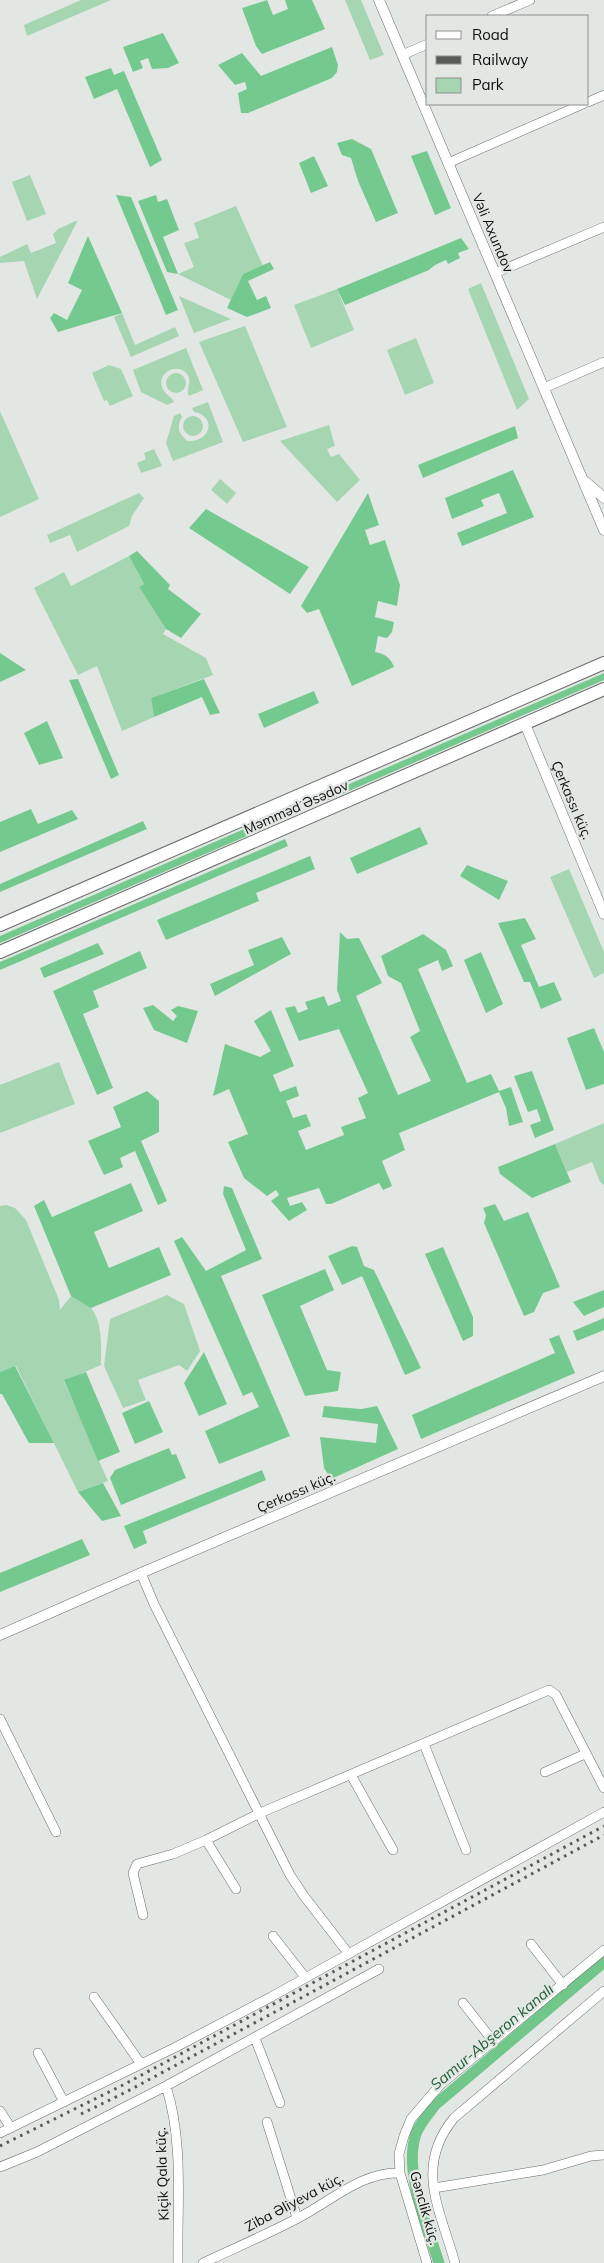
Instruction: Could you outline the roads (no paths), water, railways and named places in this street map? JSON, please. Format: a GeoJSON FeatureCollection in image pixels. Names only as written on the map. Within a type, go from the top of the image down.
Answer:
{"type":"FeatureCollection","features":[{"type":"Feature","properties":{"kind":"main road","name":"Məmməd Əsədov"},"geometry":{"type":"LineString","coordinates":[[0,925],[604,663]]}},
{"type":"Feature","properties":{"kind":"main road","name":"Məmməd Əsədov"},"geometry":{"type":"LineString","coordinates":[[0,952],[604,689]]}},
{"type":"Feature","properties":{"kind":"street","name":"Vəli Axundov"},"geometry":{"type":"LineString","coordinates":[[379,0],[604,530]]}},
{"type":"Feature","properties":{"kind":"street"},"geometry":{"type":"LineString","coordinates":[[494,15],[530,0]]}},
{"type":"Feature","properties":{"kind":"street"},"geometry":{"type":"LineString","coordinates":[[402,55],[426,45]]}},
{"type":"Feature","properties":{"kind":"street"},"geometry":{"type":"LineString","coordinates":[[589,102],[604,95]]}},
{"type":"Feature","properties":{"kind":"street"},"geometry":{"type":"LineString","coordinates":[[448,162],[581,105]]}},
{"type":"Feature","properties":{"kind":"street"},"geometry":{"type":"LineString","coordinates":[[495,273],[604,227]]}},
{"type":"Feature","properties":{"kind":"street"},"geometry":{"type":"LineString","coordinates":[[544,388],[604,362]]}},
{"type":"Feature","properties":{"kind":"street"},"geometry":{"type":"LineString","coordinates":[[582,477],[604,498]]}},
{"type":"Feature","properties":{"kind":"street","name":"Çerkassı küç."},"geometry":{"type":"LineString","coordinates":[[525,724],[604,914]]}},
{"type":"Feature","properties":{"kind":"street","name":"Çerkassı küç."},"geometry":{"type":"LineString","coordinates":[[0,1635],[604,1376]]}},
{"type":"Feature","properties":{"kind":"street"},"geometry":{"type":"LineString","coordinates":[[141,1573],[154,1604],[294,1882],[348,1953]]}},
{"type":"Feature","properties":{"kind":"street"},"geometry":{"type":"LineString","coordinates":[[143,1915],[133,1874],[137,1864],[173,1854],[260,1813],[548,1690],[556,1695],[604,1788]]}},
{"type":"Feature","properties":{"kind":"street"},"geometry":{"type":"LineString","coordinates":[[0,1719],[56,1832]]}},
{"type":"Feature","properties":{"kind":"street"},"geometry":{"type":"LineString","coordinates":[[424,1744],[466,1850]]}},
{"type":"Feature","properties":{"kind":"street"},"geometry":{"type":"LineString","coordinates":[[545,1772],[586,1754]]}},
{"type":"Feature","properties":{"kind":"street"},"geometry":{"type":"LineString","coordinates":[[351,1775],[392,1850]]}},
{"type":"Feature","properties":{"kind":"street"},"geometry":{"type":"LineString","coordinates":[[0,2133],[141,2064],[305,1977],[604,1812]]}},
{"type":"Feature","properties":{"kind":"street"},"geometry":{"type":"LineString","coordinates":[[206,1840],[236,1890]]}},
{"type":"Feature","properties":{"kind":"street"},"geometry":{"type":"LineString","coordinates":[[273,1936],[305,1977]]}},
{"type":"Feature","properties":{"kind":"street"},"geometry":{"type":"LineString","coordinates":[[531,1944],[563,1984]]}},
{"type":"Feature","properties":{"kind":"street","name":"Gənclik küç."},"geometry":{"type":"LineString","coordinates":[[427,2263],[400,2173],[399,2154],[411,2120],[440,2086],[604,1950]]}},
{"type":"Feature","properties":{"kind":"street"},"geometry":{"type":"LineString","coordinates":[[0,2168],[37,2152],[166,2086],[379,1969]]}},
{"type":"Feature","properties":{"kind":"street"},"geometry":{"type":"LineString","coordinates":[[94,1997],[141,2064]]}},
{"type":"Feature","properties":{"kind":"street","name":"Gənclik küç."},"geometry":{"type":"LineString","coordinates":[[455,2263],[434,2188],[431,2170],[434,2152],[439,2140],[454,2118],[602,1997]]}},
{"type":"Feature","properties":{"kind":"street"},"geometry":{"type":"LineString","coordinates":[[463,2003],[493,2042]]}},
{"type":"Feature","properties":{"kind":"street"},"geometry":{"type":"LineString","coordinates":[[255,2038],[280,2103]]}},
{"type":"Feature","properties":{"kind":"street"},"geometry":{"type":"LineString","coordinates":[[38,2053],[64,2102]]}},
{"type":"Feature","properties":{"kind":"street","name":"Kiçik Qala küç."},"geometry":{"type":"LineString","coordinates":[[166,2086],[171,2100],[177,2142],[178,2263]]}},
{"type":"Feature","properties":{"kind":"street"},"geometry":{"type":"LineString","coordinates":[[0,2111],[10,2128]]}},
{"type":"Feature","properties":{"kind":"street"},"geometry":{"type":"LineString","coordinates":[[267,2122],[298,2218]]}},
{"type":"Feature","properties":{"kind":"street"},"geometry":{"type":"LineString","coordinates":[[434,2188],[526,2173],[591,2156],[604,2155]]}},
{"type":"Feature","properties":{"kind":"street","name":"Ziba Əliyeva küç."},"geometry":{"type":"LineString","coordinates":[[202,2263],[298,2218],[364,2180],[377,2175],[400,2173]]}},
{"type":"Feature","properties":{"kind":"waterway","name":"Samur-Abşeron kanalı"},"geometry":{"type":"LineString","coordinates":[[439,2263],[423,2216],[415,2182],[413,2149],[419,2127],[435,2105],[604,1962]]}},
{"type":"Feature","properties":{"kind":"railway"},"geometry":{"type":"LineString","coordinates":[[0,2146],[123,2085],[604,1826]]}},
{"type":"Feature","properties":{"kind":"railway"},"geometry":{"type":"LineString","coordinates":[[81,2114],[126,2092],[604,1835]]}}]}
